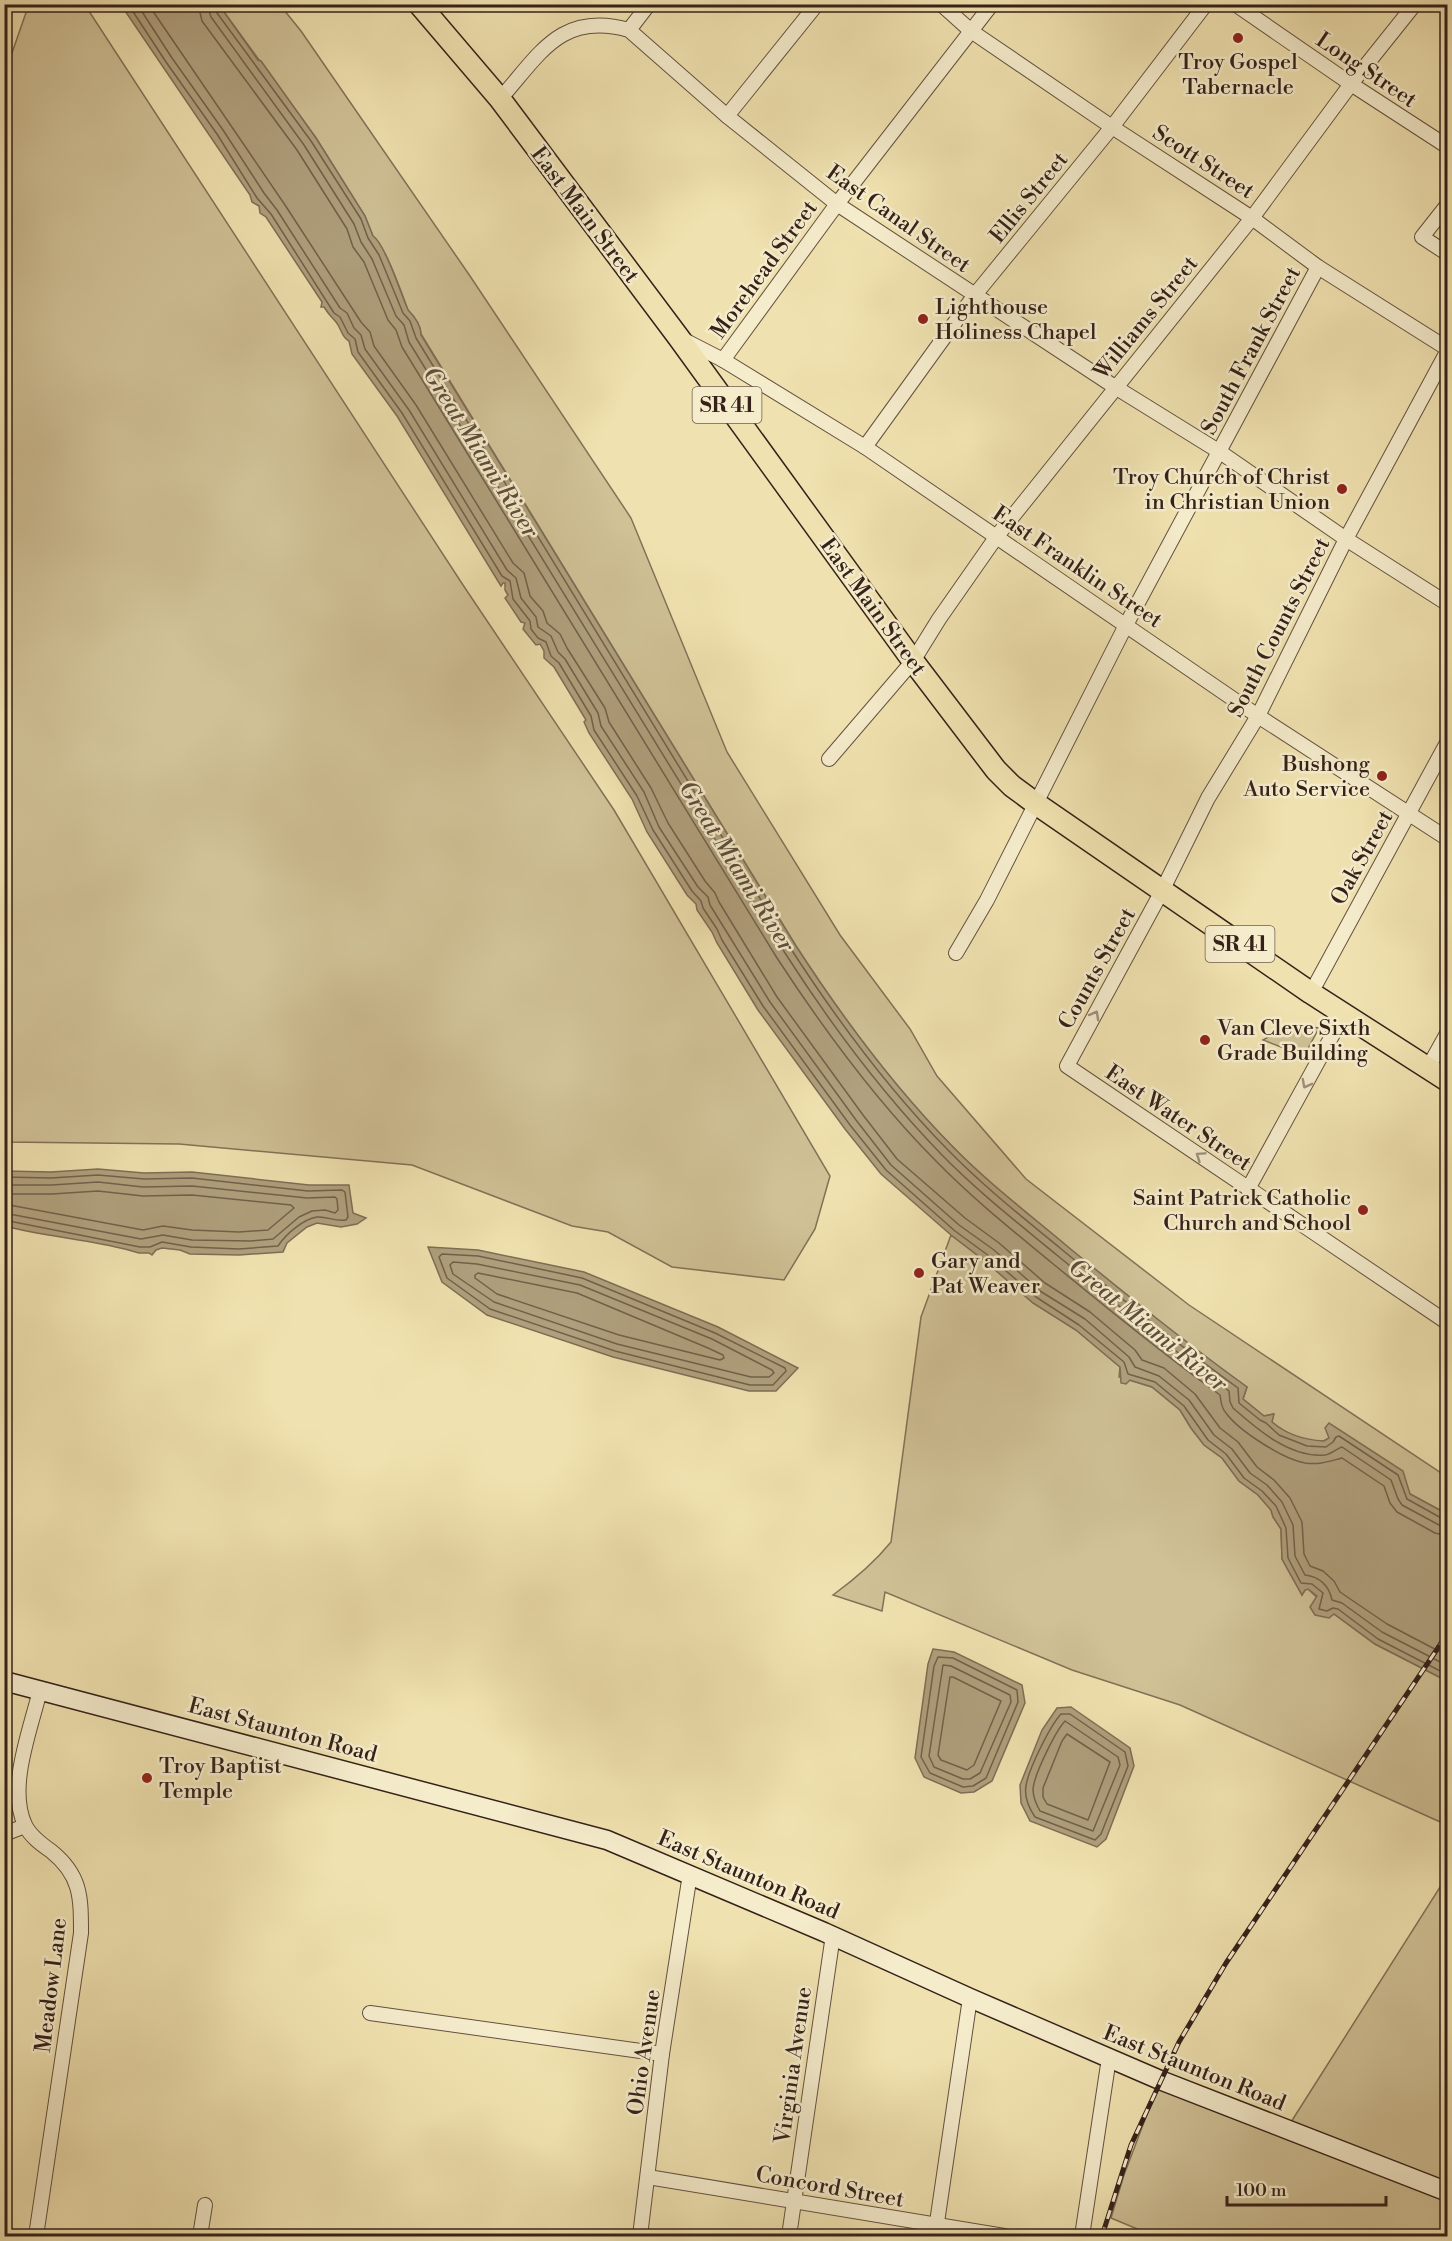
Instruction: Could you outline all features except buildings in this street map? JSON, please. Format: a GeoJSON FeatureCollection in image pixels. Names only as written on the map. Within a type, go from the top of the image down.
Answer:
{"type":"FeatureCollection","features":[{"type":"Feature","properties":{"kind":"main road","name":"East Main Street"},"geometry":{"type":"LineString","coordinates":[[419,4],[500,99],[679,338],[913,661],[996,770],[1012,786],[1035,803],[1162,891],[1311,993],[1448,1082]]}},
{"type":"Feature","properties":{"kind":"main road","name":"East Staunton Road"},"geometry":{"type":"LineString","coordinates":[[4,1681],[607,1840],[833,1935],[970,1998],[1160,2080],[1448,2193]]}},
{"type":"Feature","properties":{"kind":"street"},"geometry":{"type":"LineString","coordinates":[[629,30],[649,4]]}},
{"type":"Feature","properties":{"kind":"street"},"geometry":{"type":"LineString","coordinates":[[727,116],[816,4]]}},
{"type":"Feature","properties":{"kind":"street","name":"Scott Street"},"geometry":{"type":"LineString","coordinates":[[941,4],[971,31],[1112,127],[1252,218],[1318,267],[1448,349]]}},
{"type":"Feature","properties":{"kind":"street","name":"Morehead Street"},"geometry":{"type":"LineString","coordinates":[[723,360],[837,204],[992,4]]}},
{"type":"Feature","properties":{"kind":"street","name":"Ellis Street"},"geometry":{"type":"LineString","coordinates":[[865,447],[974,296],[1112,127],[1206,4]]}},
{"type":"Feature","properties":{"kind":"street","name":"Long Street"},"geometry":{"type":"LineString","coordinates":[[1235,4],[1448,147]]}},
{"type":"Feature","properties":{"kind":"street","name":"Williams Street"},"geometry":{"type":"LineString","coordinates":[[829,759],[913,661],[939,619],[997,536],[1252,218],[1351,84],[1415,4]]}},
{"type":"Feature","properties":{"kind":"street","name":"East Canal Street"},"geometry":{"type":"LineString","coordinates":[[500,99],[560,36],[575,27],[610,24],[629,30],[727,116],[837,204],[974,296],[1220,452],[1346,539],[1448,604]]}},
{"type":"Feature","properties":{"kind":"street"},"geometry":{"type":"LineString","coordinates":[[1448,204],[1422,237],[1448,254]]}},
{"type":"Feature","properties":{"kind":"street","name":"South Frank Street"},"geometry":{"type":"LineString","coordinates":[[956,953],[987,900],[1126,625],[1318,267]]}},
{"type":"Feature","properties":{"kind":"street","name":"East Franklin Street"},"geometry":{"type":"LineString","coordinates":[[679,338],[723,360],[865,447],[1258,716],[1448,839]]}},
{"type":"Feature","properties":{"kind":"street","name":"South Counts Street"},"geometry":{"type":"LineString","coordinates":[[1162,891],[1208,798],[1258,716],[1346,539],[1448,349]]}},
{"type":"Feature","properties":{"kind":"street","name":"Oak Street"},"geometry":{"type":"LineString","coordinates":[[1311,993],[1448,741]]}},
{"type":"Feature","properties":{"kind":"street","name":"Counts Street"},"geometry":{"type":"LineString","coordinates":[[1066,1066],[1162,891]]}},
{"type":"Feature","properties":{"kind":"street"},"geometry":{"type":"LineString","coordinates":[[1248,1189],[1344,1014]]}},
{"type":"Feature","properties":{"kind":"street"},"geometry":{"type":"LineString","coordinates":[[1428,1068],[1448,1032]]}},
{"type":"Feature","properties":{"kind":"street","name":"East Water Street"},"geometry":{"type":"LineString","coordinates":[[1066,1066],[1448,1323]]}},
{"type":"Feature","properties":{"kind":"street"},"geometry":{"type":"LineString","coordinates":[[4,1833],[25,1826],[19,1800],[21,1767],[40,1690]]}},
{"type":"Feature","properties":{"kind":"street","name":"Meadow Lane"},"geometry":{"type":"LineString","coordinates":[[25,1826],[36,1840],[66,1867],[76,1881],[81,1901],[81,1933],[36,2236]]}},
{"type":"Feature","properties":{"kind":"street","name":"Ohio Avenue"},"geometry":{"type":"LineString","coordinates":[[640,2236],[662,2054],[690,1874]]}},
{"type":"Feature","properties":{"kind":"street","name":"Virginia Avenue"},"geometry":{"type":"LineString","coordinates":[[789,2236],[833,1935]]}},
{"type":"Feature","properties":{"kind":"street"},"geometry":{"type":"LineString","coordinates":[[936,2231],[970,1998]]}},
{"type":"Feature","properties":{"kind":"street"},"geometry":{"type":"LineString","coordinates":[[370,2013],[662,2054]]}},
{"type":"Feature","properties":{"kind":"street"},"geometry":{"type":"LineString","coordinates":[[1083,2236],[1109,2058]]}},
{"type":"Feature","properties":{"kind":"street","name":"Concord Street"},"geometry":{"type":"LineString","coordinates":[[648,2177],[794,2200],[936,2231],[1004,2236]]}},
{"type":"Feature","properties":{"kind":"street"},"geometry":{"type":"LineString","coordinates":[[200,2236],[205,2205]]}},
{"type":"Feature","properties":{"kind":"shaded area"},"geometry":{"type":"Polygon","coordinates":[[[29,4],[85,5],[463,585],[614,810],[830,1176],[815,1229],[784,1280],[672,1267],[608,1232],[572,1226],[412,1165],[179,1144],[5,1142],[4,76],[29,4]]]}},
{"type":"Feature","properties":{"kind":"shaded area"},"geometry":{"type":"Polygon","coordinates":[[[219,5],[280,5],[301,31],[470,276],[631,518],[727,752],[840,935],[910,1029],[937,1076],[1026,1179],[1189,1305],[1447,1477],[1447,1514],[1410,1494],[1329,1438],[1316,1442],[1308,1441],[1284,1431],[1272,1422],[1273,1414],[1264,1416],[1243,1399],[1247,1387],[1134,1301],[980,1173],[930,1123],[888,1075],[831,999],[796,946],[421,334],[417,321],[408,310],[388,259],[373,236],[365,216],[316,138],[219,5]]]}},
{"type":"Feature","properties":{"kind":"shaded area"},"geometry":{"type":"Polygon","coordinates":[[[1290,1025],[1319,1028],[1304,1056],[1263,1040],[1290,1025]]]}},
{"type":"Feature","properties":{"kind":"shaded area"},"geometry":{"type":"Polygon","coordinates":[[[951,1235],[1033,1303],[1076,1330],[1120,1367],[1119,1377],[1152,1387],[1180,1410],[1204,1445],[1222,1458],[1239,1481],[1258,1495],[1271,1510],[1281,1529],[1282,1559],[1302,1595],[1308,1589],[1334,1614],[1375,1644],[1447,1681],[1447,1825],[1180,1705],[1072,1670],[885,1592],[882,1611],[833,1595],[864,1570],[891,1542],[921,1317],[951,1235]]]}},
{"type":"Feature","properties":{"kind":"shaded area"},"geometry":{"type":"Polygon","coordinates":[[[1447,1876],[1447,2236],[1154,2236],[1111,2218],[1124,2175],[1160,2080],[1286,2130],[1447,1876]]]}},
{"type":"Feature","properties":{"kind":"water","name":"Great Miami River"},"geometry":{"type":"Polygon","coordinates":[[[121,5],[219,5],[258,60],[261,61],[316,138],[365,216],[373,236],[388,259],[408,310],[419,325],[421,335],[796,946],[831,999],[888,1075],[930,1123],[966,1160],[1009,1198],[1157,1319],[1247,1387],[1243,1399],[1264,1416],[1274,1414],[1272,1422],[1296,1436],[1324,1441],[1329,1438],[1325,1428],[1329,1423],[1403,1471],[1410,1494],[1447,1514],[1447,1681],[1375,1644],[1334,1614],[1329,1618],[1315,1615],[1310,1607],[1317,1596],[1308,1589],[1302,1595],[1282,1559],[1281,1529],[1271,1510],[1258,1495],[1239,1481],[1222,1458],[1204,1445],[1180,1410],[1152,1387],[1130,1380],[1126,1384],[1121,1383],[1120,1367],[1076,1330],[1033,1303],[951,1235],[881,1174],[845,1129],[758,1010],[697,910],[696,904],[687,895],[647,832],[632,799],[589,733],[584,722],[586,720],[554,667],[544,658],[544,651],[540,644],[536,645],[523,629],[525,623],[521,622],[505,598],[508,595],[505,583],[501,586],[397,416],[352,354],[349,341],[324,307],[321,307],[322,302],[266,217],[260,213],[259,206],[252,202],[250,195],[121,5]]]}},
{"type":"Feature","properties":{"kind":"water"},"geometry":{"type":"Polygon","coordinates":[[[98,1169],[144,1173],[192,1172],[309,1185],[349,1185],[353,1213],[366,1218],[357,1224],[341,1227],[317,1223],[307,1227],[287,1243],[283,1252],[239,1255],[190,1254],[180,1250],[162,1248],[156,1250],[152,1255],[5,1226],[5,1171],[51,1172],[98,1169]]]}},
{"type":"Feature","properties":{"kind":"water"},"geometry":{"type":"Polygon","coordinates":[[[428,1247],[478,1250],[584,1272],[718,1327],[798,1368],[776,1391],[749,1391],[613,1357],[487,1315],[442,1282],[428,1247]]]}},
{"type":"Feature","properties":{"kind":"water"},"geometry":{"type":"Polygon","coordinates":[[[933,1649],[954,1652],[1022,1685],[1025,1703],[992,1781],[974,1792],[961,1793],[924,1777],[915,1758],[928,1664],[933,1649]]]}},
{"type":"Feature","properties":{"kind":"water"},"geometry":{"type":"Polygon","coordinates":[[[1071,1707],[1130,1748],[1134,1766],[1106,1839],[1097,1847],[1030,1821],[1021,1803],[1020,1785],[1042,1730],[1057,1708],[1071,1707]]]}},
{"type":"Feature","properties":{"kind":"railway"},"geometry":{"type":"LineString","coordinates":[[1102,2236],[1131,2145],[1179,2042],[1226,1963],[1448,1633]]}},
{"type":"Feature","properties":{"kind":"place","name":"Troy Gospel Tabernacle"},"geometry":{"type":"Point","coordinates":[1238,38]}},
{"type":"Feature","properties":{"kind":"place","name":"Lighthouse Holiness Chapel"},"geometry":{"type":"Point","coordinates":[923,319]}},
{"type":"Feature","properties":{"kind":"place","name":"Troy Church of Christ in Christian Union"},"geometry":{"type":"Point","coordinates":[1342,489]}},
{"type":"Feature","properties":{"kind":"place","name":"Bushong Auto Service"},"geometry":{"type":"Point","coordinates":[1382,776]}},
{"type":"Feature","properties":{"kind":"place","name":"Van Cleve Sixth Grade Building"},"geometry":{"type":"Point","coordinates":[1205,1040]}},
{"type":"Feature","properties":{"kind":"place","name":"Saint Patrick Catholic Church and School"},"geometry":{"type":"Point","coordinates":[1363,1210]}},
{"type":"Feature","properties":{"kind":"place","name":"Gary and Pat Weaver"},"geometry":{"type":"Point","coordinates":[919,1273]}},
{"type":"Feature","properties":{"kind":"place","name":"Troy Baptist Temple"},"geometry":{"type":"Point","coordinates":[147,1778]}}]}
